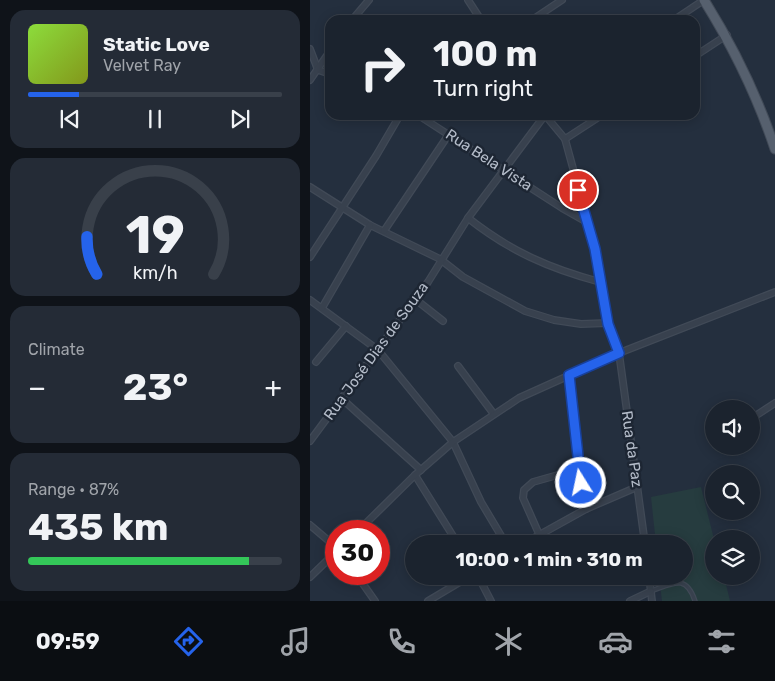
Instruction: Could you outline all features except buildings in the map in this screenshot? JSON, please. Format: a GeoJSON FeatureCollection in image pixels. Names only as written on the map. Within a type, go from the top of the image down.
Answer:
{"type":"FeatureCollection","features":[{"type":"Feature","properties":{"kind":"main road"},"geometry":{"type":"LineString","coordinates":[[704,0],[727,36],[759,103],[775,148]]}},
{"type":"Feature","properties":{"kind":"street"},"geometry":{"type":"LineString","coordinates":[[356,15],[369,0]]}},
{"type":"Feature","properties":{"kind":"street"},"geometry":{"type":"LineString","coordinates":[[468,0],[478,15]]}},
{"type":"Feature","properties":{"kind":"street"},"geometry":{"type":"LineString","coordinates":[[540,15],[562,0]]}},
{"type":"Feature","properties":{"kind":"street"},"geometry":{"type":"LineString","coordinates":[[682,15],[704,0]]}},
{"type":"Feature","properties":{"kind":"street"},"geometry":{"type":"LineString","coordinates":[[700,53],[727,36]]}},
{"type":"Feature","properties":{"kind":"street"},"geometry":{"type":"LineString","coordinates":[[310,49],[318,70]]}},
{"type":"Feature","properties":{"kind":"street"},"geometry":{"type":"LineString","coordinates":[[310,80],[325,59]]}},
{"type":"Feature","properties":{"kind":"street"},"geometry":{"type":"LineString","coordinates":[[318,70],[325,72]]}},
{"type":"Feature","properties":{"kind":"street"},"geometry":{"type":"LineString","coordinates":[[311,254],[343,209],[397,120]]}},
{"type":"Feature","properties":{"kind":"street","name":"Rua Bela Vista"},"geometry":{"type":"LineString","coordinates":[[426,120],[586,221]]}},
{"type":"Feature","properties":{"kind":"street","name":"Rua José Dias de Souza"},"geometry":{"type":"LineString","coordinates":[[310,441],[428,282],[440,259],[468,218],[541,120]]}},
{"type":"Feature","properties":{"kind":"street"},"geometry":{"type":"LineString","coordinates":[[549,120],[565,138],[594,120]]}},
{"type":"Feature","properties":{"kind":"street"},"geometry":{"type":"LineString","coordinates":[[384,231],[449,134]]}},
{"type":"Feature","properties":{"kind":"street","name":"Rua da Paz"},"geometry":{"type":"LineString","coordinates":[[565,138],[595,249],[608,324],[619,353],[644,535]]}},
{"type":"Feature","properties":{"kind":"street"},"geometry":{"type":"LineString","coordinates":[[310,188],[370,225],[440,259],[490,293],[538,316],[582,324],[608,324]]}},
{"type":"Feature","properties":{"kind":"street"},"geometry":{"type":"LineString","coordinates":[[468,218],[489,234],[546,266],[600,282]]}},
{"type":"Feature","properties":{"kind":"street"},"geometry":{"type":"LineString","coordinates":[[322,308],[370,225]]}},
{"type":"Feature","properties":{"kind":"street"},"geometry":{"type":"LineString","coordinates":[[369,520],[415,475],[453,442],[493,413],[534,391],[619,353],[775,292]]}},
{"type":"Feature","properties":{"kind":"street"},"geometry":{"type":"LineString","coordinates":[[414,299],[443,321]]}},
{"type":"Feature","properties":{"kind":"street"},"geometry":{"type":"LineString","coordinates":[[310,300],[378,350],[453,442],[481,502],[501,535]]}},
{"type":"Feature","properties":{"kind":"street"},"geometry":{"type":"LineString","coordinates":[[316,362],[346,326]]}},
{"type":"Feature","properties":{"kind":"street"},"geometry":{"type":"LineString","coordinates":[[458,366],[493,413]]}},
{"type":"Feature","properties":{"kind":"street"},"geometry":{"type":"LineString","coordinates":[[569,375],[579,469],[586,509]]}},
{"type":"Feature","properties":{"kind":"street"},"geometry":{"type":"LineString","coordinates":[[341,398],[421,470]]}},
{"type":"Feature","properties":{"kind":"street"},"geometry":{"type":"LineString","coordinates":[[760,413],[775,403]]}},
{"type":"Feature","properties":{"kind":"street"},"geometry":{"type":"LineString","coordinates":[[579,469],[533,482],[524,490],[523,498],[538,534],[586,509],[637,487]]}},
{"type":"Feature","properties":{"kind":"street"},"geometry":{"type":"LineString","coordinates":[[415,475],[452,535]]}},
{"type":"Feature","properties":{"kind":"street"},"geometry":{"type":"LineString","coordinates":[[310,525],[325,538]]}},
{"type":"Feature","properties":{"kind":"street"},"geometry":{"type":"LineString","coordinates":[[310,577],[325,563]]}},
{"type":"Feature","properties":{"kind":"street"},"geometry":{"type":"LineString","coordinates":[[364,585],[375,601]]}},
{"type":"Feature","properties":{"kind":"street"},"geometry":{"type":"LineString","coordinates":[[428,601],[455,585]]}},
{"type":"Feature","properties":{"kind":"street"},"geometry":{"type":"LineString","coordinates":[[483,585],[491,601]]}},
{"type":"Feature","properties":{"kind":"street"},"geometry":{"type":"LineString","coordinates":[[650,585],[652,601]]}},
{"type":"Feature","properties":{"kind":"street"},"geometry":{"type":"LineString","coordinates":[[630,601],[651,591]]}},
{"type":"Feature","properties":{"kind":"lane"},"geometry":{"type":"LineString","coordinates":[[651,591],[676,582],[685,584],[691,589],[695,601]]}},
{"type":"Feature","properties":{"kind":"green space"},"geometry":{"type":"Polygon","coordinates":[[[701,487],[705,503],[705,520],[709,520],[712,530],[705,530],[705,585],[726,585],[730,601],[662,601],[660,585],[693,585],[693,535],[655,535],[651,497],[701,487]]]}},
{"type":"Feature","properties":{"kind":"route"},"geometry":{"type":"LineString","coordinates":[[578,190],[595,249],[608,324],[619,353],[569,375],[574,437],[581,483]]}}]}
